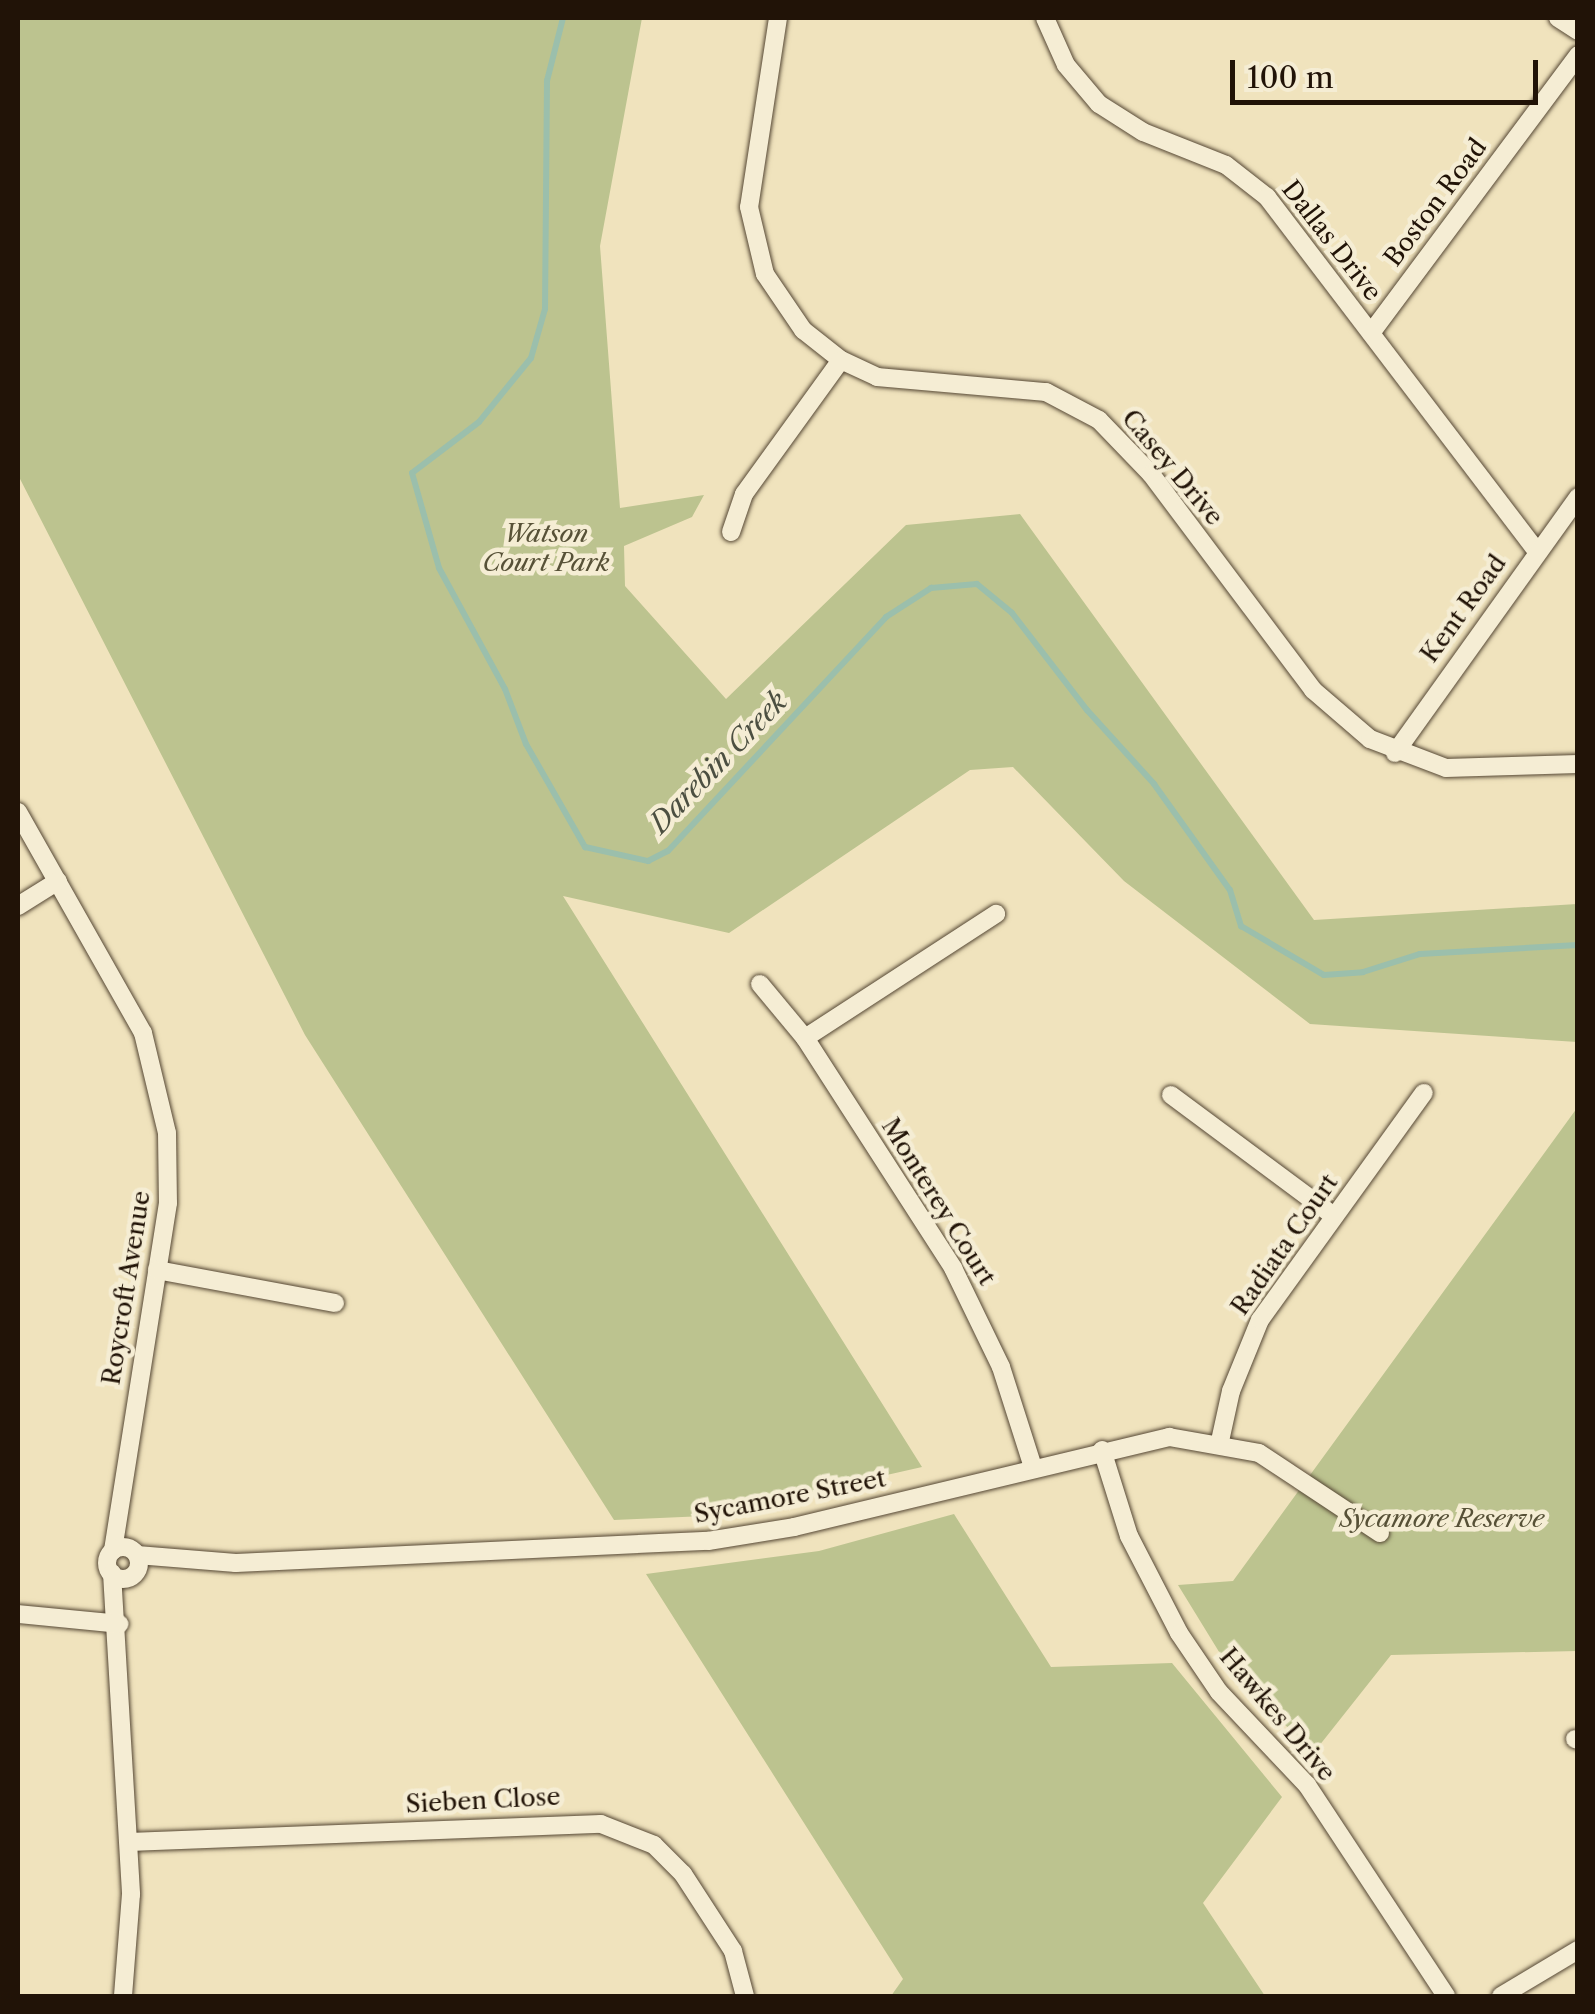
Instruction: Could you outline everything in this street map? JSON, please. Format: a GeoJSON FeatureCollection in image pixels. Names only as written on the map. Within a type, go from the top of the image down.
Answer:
{"type":"FeatureCollection","features":[{"type":"Feature","properties":{"kind":"street","name":"Casey Drive"},"geometry":{"type":"LineString","coordinates":[[778,18],[752,163],[752,234],[774,294],[803,330],[840,360],[904,383],[1046,392],[1099,420],[1151,474],[1329,708],[1394,753],[1470,770],[1578,764]]}},
{"type":"Feature","properties":{"kind":"street","name":"Dallas Drive"},"geometry":{"type":"LineString","coordinates":[[1045,18],[1066,65],[1098,104],[1143,132],[1226,165],[1259,189],[1537,552]]}},
{"type":"Feature","properties":{"kind":"street"},"geometry":{"type":"LineString","coordinates":[[1558,18],[1578,31]]}},
{"type":"Feature","properties":{"kind":"street","name":"Boston Road"},"geometry":{"type":"LineString","coordinates":[[1371,333],[1578,55]]}},
{"type":"Feature","properties":{"kind":"street"},"geometry":{"type":"LineString","coordinates":[[731,532],[744,494],[840,360]]}},
{"type":"Feature","properties":{"kind":"street","name":"Kent Road"},"geometry":{"type":"LineString","coordinates":[[1394,753],[1578,497]]}},
{"type":"Feature","properties":{"kind":"street","name":"Roycroft Avenue"},"geometry":{"type":"LineString","coordinates":[[18,812],[127,1000],[158,1080],[169,1169],[112,1573]]}},
{"type":"Feature","properties":{"kind":"street"},"geometry":{"type":"LineString","coordinates":[[18,906],[58,881]]}},
{"type":"Feature","properties":{"kind":"street"},"geometry":{"type":"LineString","coordinates":[[805,1038],[996,914]]}},
{"type":"Feature","properties":{"kind":"street","name":"Monterey Court"},"geometry":{"type":"LineString","coordinates":[[760,984],[805,1038],[953,1268],[1002,1367],[1032,1467]]}},
{"type":"Feature","properties":{"kind":"street","name":"Radiata Court"},"geometry":{"type":"LineString","coordinates":[[1220,1441],[1248,1344],[1334,1216],[1424,1093]]}},
{"type":"Feature","properties":{"kind":"street"},"geometry":{"type":"LineString","coordinates":[[1172,1095],[1334,1216]]}},
{"type":"Feature","properties":{"kind":"street"},"geometry":{"type":"LineString","coordinates":[[156,1270],[335,1302]]}},
{"type":"Feature","properties":{"kind":"street","name":"Sycamore Street"},"geometry":{"type":"LineString","coordinates":[[136,1563],[708,1541],[794,1527],[1169,1437],[1220,1441],[1279,1463],[1380,1533]]}},
{"type":"Feature","properties":{"kind":"street","name":"Hawkes Drive"},"geometry":{"type":"LineString","coordinates":[[1102,1450],[1129,1536],[1179,1633],[1219,1692],[1307,1785],[1446,1996]]}},
{"type":"Feature","properties":{"kind":"street","name":"Roycroft Avenue"},"geometry":{"type":"LineString","coordinates":[[123,1507],[136,1563]]}},
{"type":"Feature","properties":{"kind":"street"},"geometry":{"type":"LineString","coordinates":[[113,1551],[136,1563]]}},
{"type":"Feature","properties":{"kind":"street"},"geometry":{"type":"LineString","coordinates":[[120,1996],[126,1970],[130,1842],[120,1624],[112,1573],[136,1563]]}},
{"type":"Feature","properties":{"kind":"street"},"geometry":{"type":"LineString","coordinates":[[120,1624],[136,1563]]}},
{"type":"Feature","properties":{"kind":"street"},"geometry":{"type":"LineString","coordinates":[[18,1614],[120,1624]]}},
{"type":"Feature","properties":{"kind":"street","name":"Sieben Close"},"geometry":{"type":"LineString","coordinates":[[130,1842],[601,1824],[630,1833],[672,1861],[733,1951],[746,1996]]}},
{"type":"Feature","properties":{"kind":"street"},"geometry":{"type":"LineString","coordinates":[[1501,1996],[1578,1950]]}},
{"type":"Feature","properties":{"kind":"green space","name":"Watson Court Park"},"geometry":{"type":"Polygon","coordinates":[[[18,18],[642,18],[600,246],[620,508],[704,495],[692,517],[624,546],[625,586],[726,699],[906,525],[1020,514],[1314,920],[1577,904],[1577,1042],[1310,1024],[1124,881],[1013,767],[970,770],[729,933],[563,896],[922,1467],[705,1516],[614,1520],[305,1035],[18,475],[18,18]]]}},
{"type":"Feature","properties":{"kind":"green space","name":"Sycamore Reserve"},"geometry":{"type":"Polygon","coordinates":[[[1577,1108],[1577,1651],[1391,1655],[1315,1751],[1240,1686],[1178,1585],[1233,1581],[1577,1108]]]}},
{"type":"Feature","properties":{"kind":"green space"},"geometry":{"type":"Polygon","coordinates":[[[954,1514],[1051,1667],[1172,1663],[1282,1797],[1203,1903],[1265,1996],[891,1996],[903,1979],[646,1574],[819,1551],[954,1514]]]}},
{"type":"Feature","properties":{"kind":"waterway","name":"Darebin Creek"},"geometry":{"type":"LineString","coordinates":[[563,18],[547,81],[545,309],[531,358],[479,422],[412,473],[439,568],[505,689],[526,744],[585,847],[648,861],[668,851],[886,617],[931,588],[977,584],[1012,613],[1087,710],[1154,784],[1230,890],[1241,926],[1324,975],[1363,972],[1420,954],[1578,945]]}}]}
